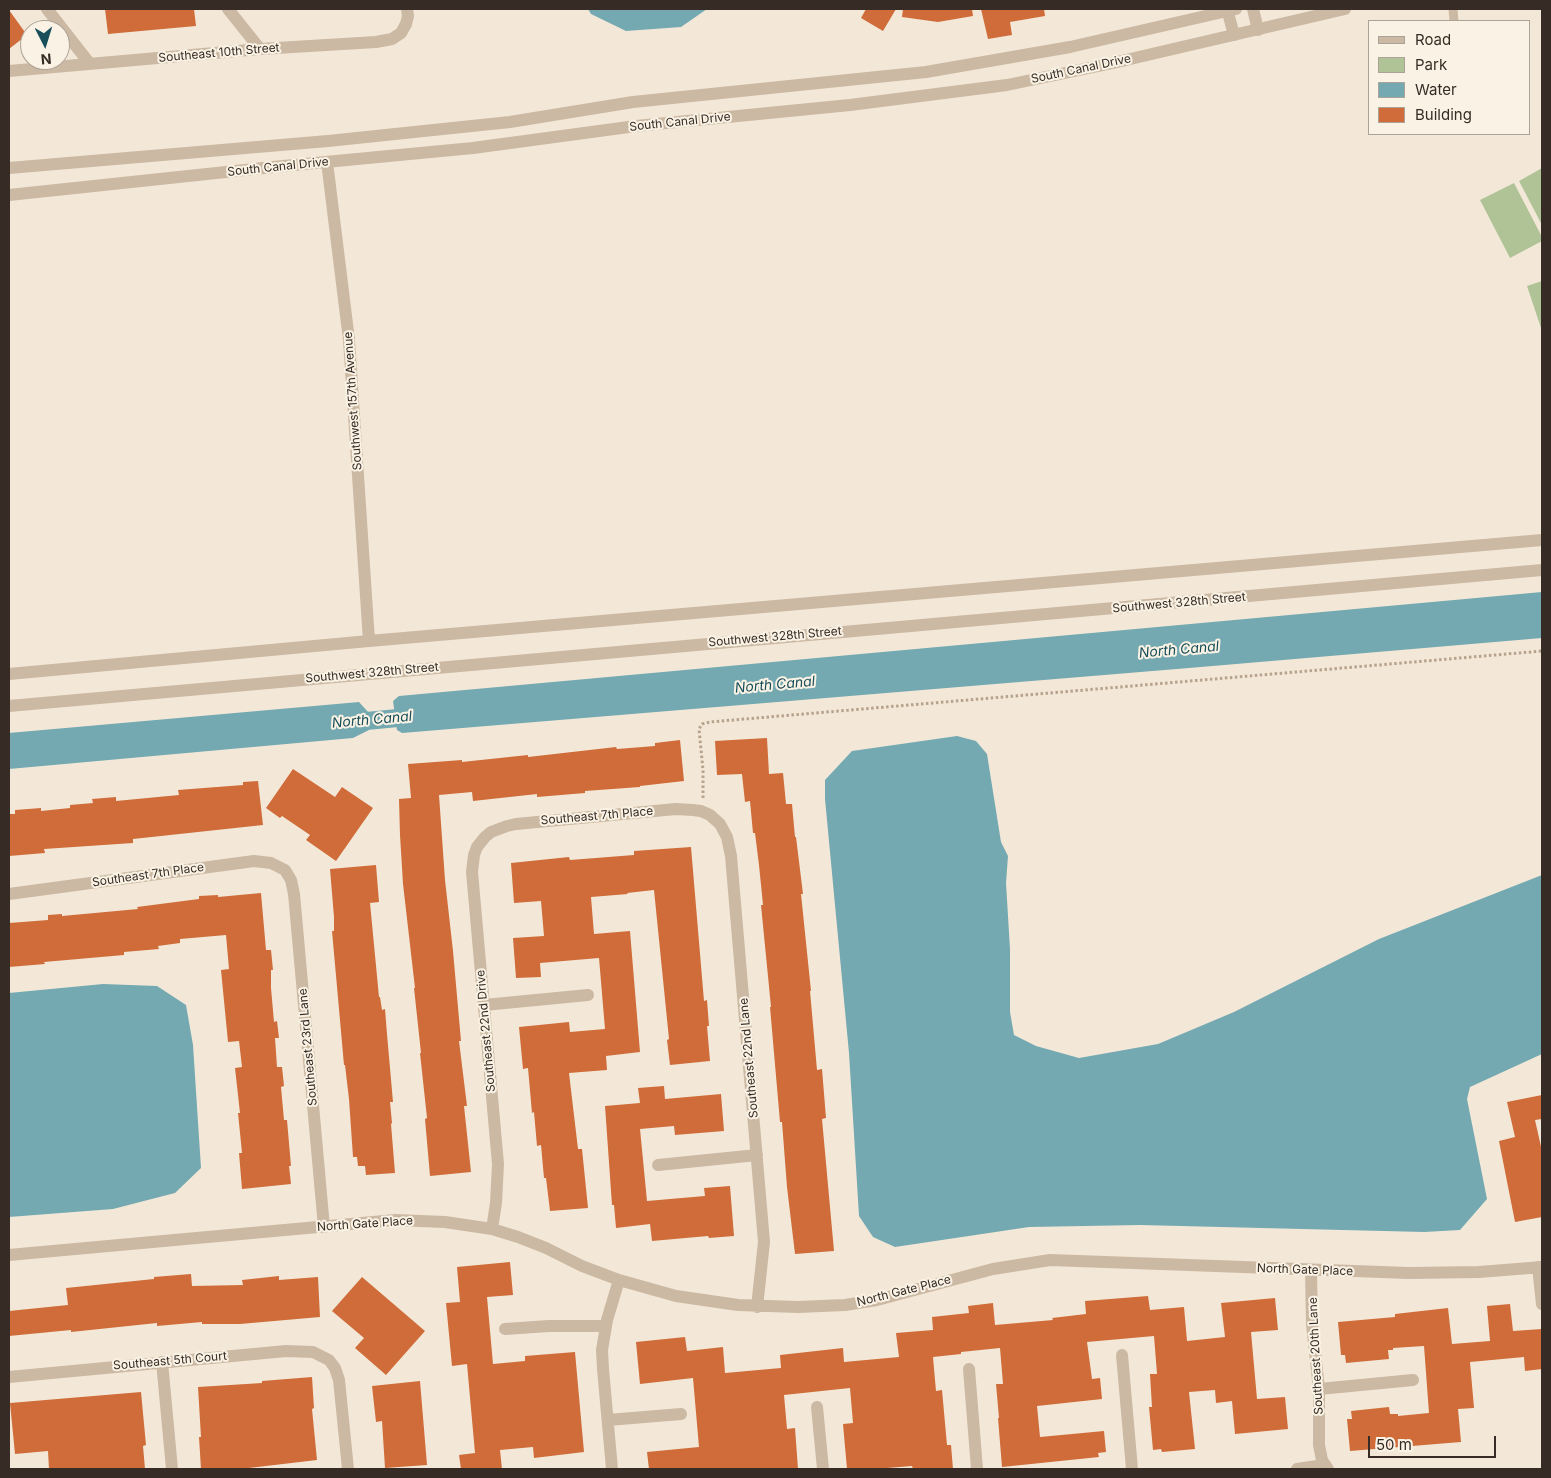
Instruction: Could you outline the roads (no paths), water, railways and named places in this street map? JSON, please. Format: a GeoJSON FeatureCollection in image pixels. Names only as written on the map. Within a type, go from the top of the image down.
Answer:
{"type":"FeatureCollection","features":[{"type":"Feature","properties":{"kind":"street"},"geometry":{"type":"LineString","coordinates":[[47,9],[90,64]]}},
{"type":"Feature","properties":{"kind":"street"},"geometry":{"type":"LineString","coordinates":[[228,9],[260,49]]}},
{"type":"Feature","properties":{"kind":"street","name":"Southeast 10th Street"},"geometry":{"type":"LineString","coordinates":[[9,71],[260,49],[376,42],[392,39],[400,32],[406,24],[407,9]]}},
{"type":"Feature","properties":{"kind":"street"},"geometry":{"type":"LineString","coordinates":[[1230,9],[1234,35]]}},
{"type":"Feature","properties":{"kind":"street","name":"South Canal Drive"},"geometry":{"type":"LineString","coordinates":[[9,168],[337,140],[510,122],[633,102],[926,72],[1070,47],[1230,9]]}},
{"type":"Feature","properties":{"kind":"street"},"geometry":{"type":"LineString","coordinates":[[1253,9],[1258,30]]}},
{"type":"Feature","properties":{"kind":"street","name":"South Canal Drive"},"geometry":{"type":"LineString","coordinates":[[9,195],[473,148],[636,126],[850,105],[1007,85],[1345,9]]}},
{"type":"Feature","properties":{"kind":"street","name":"Southwest 157th Avenue"},"geometry":{"type":"LineString","coordinates":[[327,162],[349,340],[369,641]]}},
{"type":"Feature","properties":{"kind":"street"},"geometry":{"type":"LineString","coordinates":[[9,674],[369,641],[1542,540]]}},
{"type":"Feature","properties":{"kind":"street","name":"Southwest 328th Street"},"geometry":{"type":"LineString","coordinates":[[9,706],[1542,570]]}},
{"type":"Feature","properties":{"kind":"street","name":"Southeast 7th Place"},"geometry":{"type":"LineString","coordinates":[[485,837],[507,826],[524,823],[676,809],[706,813]]}},
{"type":"Feature","properties":{"kind":"street","name":"Southeast 22nd Lane"},"geometry":{"type":"LineString","coordinates":[[706,813],[716,818],[724,830],[730,846],[764,1242],[757,1307]]}},
{"type":"Feature","properties":{"kind":"street","name":"Southeast 22nd Drive"},"geometry":{"type":"LineString","coordinates":[[485,837],[474,854],[472,872],[498,1164],[496,1202],[492,1228]]}},
{"type":"Feature","properties":{"kind":"street","name":"Southeast 7th Place"},"geometry":{"type":"LineString","coordinates":[[9,894],[254,861],[271,863],[285,870]]}},
{"type":"Feature","properties":{"kind":"street","name":"Southeast 23rd Lane"},"geometry":{"type":"LineString","coordinates":[[285,870],[291,880],[294,894],[324,1227]]}},
{"type":"Feature","properties":{"kind":"street"},"geometry":{"type":"LineString","coordinates":[[484,1005],[588,996]]}},
{"type":"Feature","properties":{"kind":"street"},"geometry":{"type":"LineString","coordinates":[[658,1164],[757,1155]]}},
{"type":"Feature","properties":{"kind":"street","name":"North Gate Place"},"geometry":{"type":"LineString","coordinates":[[9,1255],[413,1220],[445,1222],[492,1228],[546,1248],[582,1266],[619,1280],[676,1296],[707,1302],[757,1307],[815,1307],[868,1301],[992,1269],[1050,1260],[1449,1273],[1540,1267]]}},
{"type":"Feature","properties":{"kind":"street"},"geometry":{"type":"LineString","coordinates":[[1540,1267],[1542,1304]]}},
{"type":"Feature","properties":{"kind":"street","name":"Southeast 20th Lane"},"geometry":{"type":"LineString","coordinates":[[1311,1270],[1312,1324],[1320,1389],[1319,1445],[1326,1467]]}},
{"type":"Feature","properties":{"kind":"street"},"geometry":{"type":"LineString","coordinates":[[612,1469],[602,1350],[605,1326],[619,1280]]}},
{"type":"Feature","properties":{"kind":"street"},"geometry":{"type":"LineString","coordinates":[[505,1329],[549,1326],[605,1326]]}},
{"type":"Feature","properties":{"kind":"street","name":"Southeast 5th Court"},"geometry":{"type":"LineString","coordinates":[[9,1377],[162,1362],[305,1351],[319,1354],[329,1360],[340,1380],[348,1469]]}},
{"type":"Feature","properties":{"kind":"street"},"geometry":{"type":"LineString","coordinates":[[1122,1356],[1132,1469]]}},
{"type":"Feature","properties":{"kind":"street"},"geometry":{"type":"LineString","coordinates":[[162,1362],[172,1469]]}},
{"type":"Feature","properties":{"kind":"street"},"geometry":{"type":"LineString","coordinates":[[969,1369],[977,1469]]}},
{"type":"Feature","properties":{"kind":"street"},"geometry":{"type":"LineString","coordinates":[[1320,1389],[1413,1380]]}},
{"type":"Feature","properties":{"kind":"street"},"geometry":{"type":"LineString","coordinates":[[817,1407],[823,1469]]}},
{"type":"Feature","properties":{"kind":"street"},"geometry":{"type":"LineString","coordinates":[[608,1420],[681,1414]]}},
{"type":"Feature","properties":{"kind":"street"},"geometry":{"type":"LineString","coordinates":[[1297,1469],[1326,1467]]}},
{"type":"Feature","properties":{"kind":"water"},"geometry":{"type":"Polygon","coordinates":[[[588,9],[707,9],[681,27],[626,31],[591,14],[588,9]]]}},
{"type":"Feature","properties":{"kind":"water","name":"North Canal"},"geometry":{"type":"Polygon","coordinates":[[[1542,592],[1542,638],[402,733],[397,730],[393,701],[399,696],[1542,592]]]}},
{"type":"Feature","properties":{"kind":"water","name":"North Canal"},"geometry":{"type":"Polygon","coordinates":[[[359,702],[369,713],[369,730],[353,738],[9,769],[9,733],[359,702]]]}},
{"type":"Feature","properties":{"kind":"water"},"geometry":{"type":"Polygon","coordinates":[[[957,736],[976,741],[987,754],[1001,842],[1008,856],[1006,883],[1010,949],[1010,1012],[1014,1035],[1036,1046],[1079,1058],[1158,1044],[1234,1012],[1379,939],[1542,875],[1542,1054],[1470,1087],[1467,1099],[1487,1199],[1460,1230],[1424,1232],[1140,1225],[1029,1227],[895,1247],[873,1237],[859,1216],[849,1053],[825,799],[825,780],[852,751],[957,736]]]}},
{"type":"Feature","properties":{"kind":"water"},"geometry":{"type":"Polygon","coordinates":[[[103,984],[157,986],[186,1005],[193,1045],[201,1168],[175,1193],[113,1209],[9,1217],[9,993],[103,984]]]}},
{"type":"Feature","properties":{"kind":"waterway","name":"North Canal"},"geometry":{"type":"LineString","coordinates":[[345,723],[419,716]]}}]}
